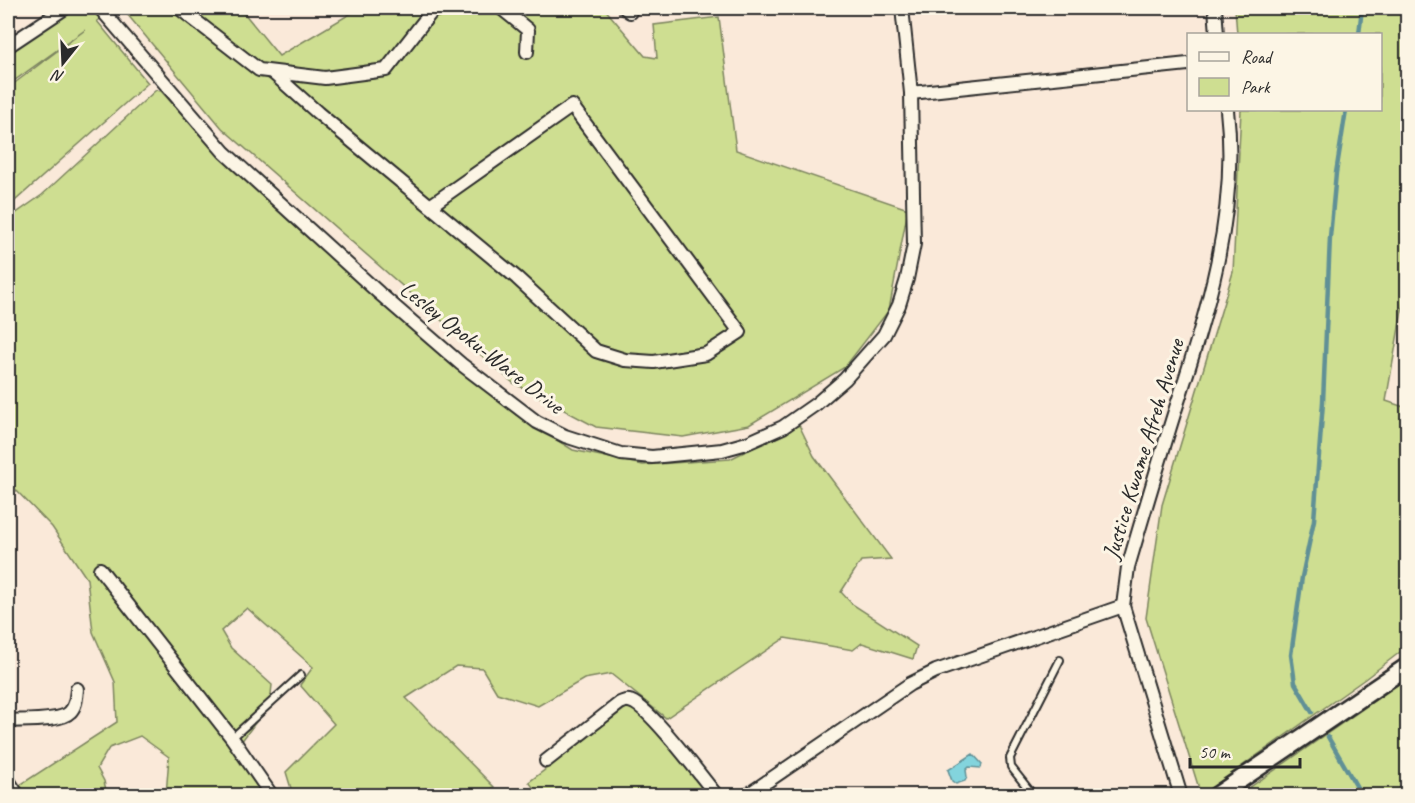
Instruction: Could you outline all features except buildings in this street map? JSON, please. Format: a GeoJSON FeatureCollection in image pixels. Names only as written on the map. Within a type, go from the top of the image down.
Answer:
{"type":"FeatureCollection","features":[{"type":"Feature","properties":{"kind":"street"},"geometry":{"type":"LineString","coordinates":[[8,46],[65,8]]}},
{"type":"Feature","properties":{"kind":"street","name":"Lesley Opoku-Ware Drive"},"geometry":{"type":"LineString","coordinates":[[100,8],[224,152],[461,364],[537,422],[565,436],[621,454],[652,457],[722,450],[747,443],[783,426],[816,404],[845,379],[878,343],[899,305],[908,279],[914,244],[911,93],[902,8]]}},
{"type":"Feature","properties":{"kind":"street"},"geometry":{"type":"LineString","coordinates":[[179,8],[259,70],[325,78],[386,70],[432,11],[444,8]]}},
{"type":"Feature","properties":{"kind":"street"},"geometry":{"type":"LineString","coordinates":[[501,8],[528,30],[527,52]]}},
{"type":"Feature","properties":{"kind":"street"},"geometry":{"type":"LineString","coordinates":[[1215,8],[1217,33]]}},
{"type":"Feature","properties":{"kind":"street"},"geometry":{"type":"LineString","coordinates":[[911,93],[1187,63]]}},
{"type":"Feature","properties":{"kind":"street"},"geometry":{"type":"LineString","coordinates":[[272,72],[318,113],[430,206],[517,278],[597,351],[625,360],[654,363],[706,354],[740,332],[572,106],[430,206]]}},
{"type":"Feature","properties":{"kind":"street","name":"Justice Kwame Afreh Avenue"},"geometry":{"type":"LineString","coordinates":[[1181,795],[1124,606],[1128,567],[1217,271],[1228,185],[1230,147],[1227,111]]}},
{"type":"Feature","properties":{"kind":"street"},"geometry":{"type":"LineString","coordinates":[[100,569],[232,738],[272,795]]}},
{"type":"Feature","properties":{"kind":"street"},"geometry":{"type":"LineString","coordinates":[[746,795],[936,671],[1124,606]]}},
{"type":"Feature","properties":{"kind":"street"},"geometry":{"type":"LineString","coordinates":[[1216,795],[1407,666]]}},
{"type":"Feature","properties":{"kind":"street"},"geometry":{"type":"LineString","coordinates":[[8,721],[58,718],[69,714],[75,705],[77,689]]}},
{"type":"Feature","properties":{"kind":"street"},"geometry":{"type":"LineString","coordinates":[[546,761],[620,703],[630,701],[639,705],[658,724],[717,795]]}},
{"type":"Feature","properties":{"kind":"street"},"geometry":{"type":"LineString","coordinates":[[8,780],[18,795]]}},
{"type":"Feature","properties":{"kind":"lane"},"geometry":{"type":"LineString","coordinates":[[1034,795],[1011,767],[1010,758],[1060,660]]}},
{"type":"Feature","properties":{"kind":"lane"},"geometry":{"type":"LineString","coordinates":[[232,738],[301,675]]}},
{"type":"Feature","properties":{"kind":"green space"},"geometry":{"type":"Polygon","coordinates":[[[74,8],[94,8],[102,18],[97,21],[148,83],[8,207],[8,88],[85,30],[8,85],[8,52],[74,8]]]}},
{"type":"Feature","properties":{"kind":"green space"},"geometry":{"type":"Polygon","coordinates":[[[122,8],[240,8],[279,56],[360,8],[604,8],[645,56],[657,58],[654,25],[719,17],[736,150],[908,209],[889,310],[845,367],[749,425],[683,437],[596,427],[513,383],[222,128],[122,8]]]}},
{"type":"Feature","properties":{"kind":"green space"},"geometry":{"type":"Polygon","coordinates":[[[1235,8],[1407,8],[1407,282],[1386,401],[1407,408],[1408,646],[1201,795],[1146,618],[1162,505],[1233,272],[1241,111],[1382,111],[1382,33],[1237,33],[1235,8]]]}},
{"type":"Feature","properties":{"kind":"green space"},"geometry":{"type":"Polygon","coordinates":[[[156,90],[161,91],[215,151],[301,232],[516,415],[573,450],[643,465],[730,459],[799,425],[814,456],[891,559],[861,561],[841,592],[852,604],[917,646],[913,659],[862,643],[853,650],[785,638],[666,718],[611,674],[584,679],[538,706],[497,693],[482,668],[456,666],[406,698],[494,787],[484,795],[293,795],[286,772],[334,724],[300,685],[313,667],[247,608],[221,631],[231,648],[272,685],[270,703],[235,750],[266,795],[166,795],[169,757],[140,736],[109,748],[97,768],[104,781],[107,795],[27,795],[20,785],[117,722],[115,682],[93,632],[87,579],[52,527],[8,482],[8,219],[42,195],[156,90]]]}},
{"type":"Feature","properties":{"kind":"green space"},"geometry":{"type":"Polygon","coordinates":[[[1407,678],[1407,795],[1239,795],[1407,678]]]}},
{"type":"Feature","properties":{"kind":"green space"},"geometry":{"type":"Polygon","coordinates":[[[630,705],[658,733],[708,795],[539,795],[529,782],[630,705]]]}},
{"type":"Feature","properties":{"kind":"water"},"geometry":{"type":"Polygon","coordinates":[[[973,754],[982,764],[981,768],[969,767],[966,770],[965,781],[956,784],[952,781],[948,770],[973,754]]]}},
{"type":"Feature","properties":{"kind":"waterway"},"geometry":{"type":"LineString","coordinates":[[1359,33],[1362,8]]}},
{"type":"Feature","properties":{"kind":"waterway"},"geometry":{"type":"LineString","coordinates":[[1312,712],[1295,683],[1291,655],[1302,577],[1314,520],[1323,402],[1330,237],[1336,173],[1346,111]]}},
{"type":"Feature","properties":{"kind":"waterway"},"geometry":{"type":"LineString","coordinates":[[1328,737],[1362,796]]}}]}
